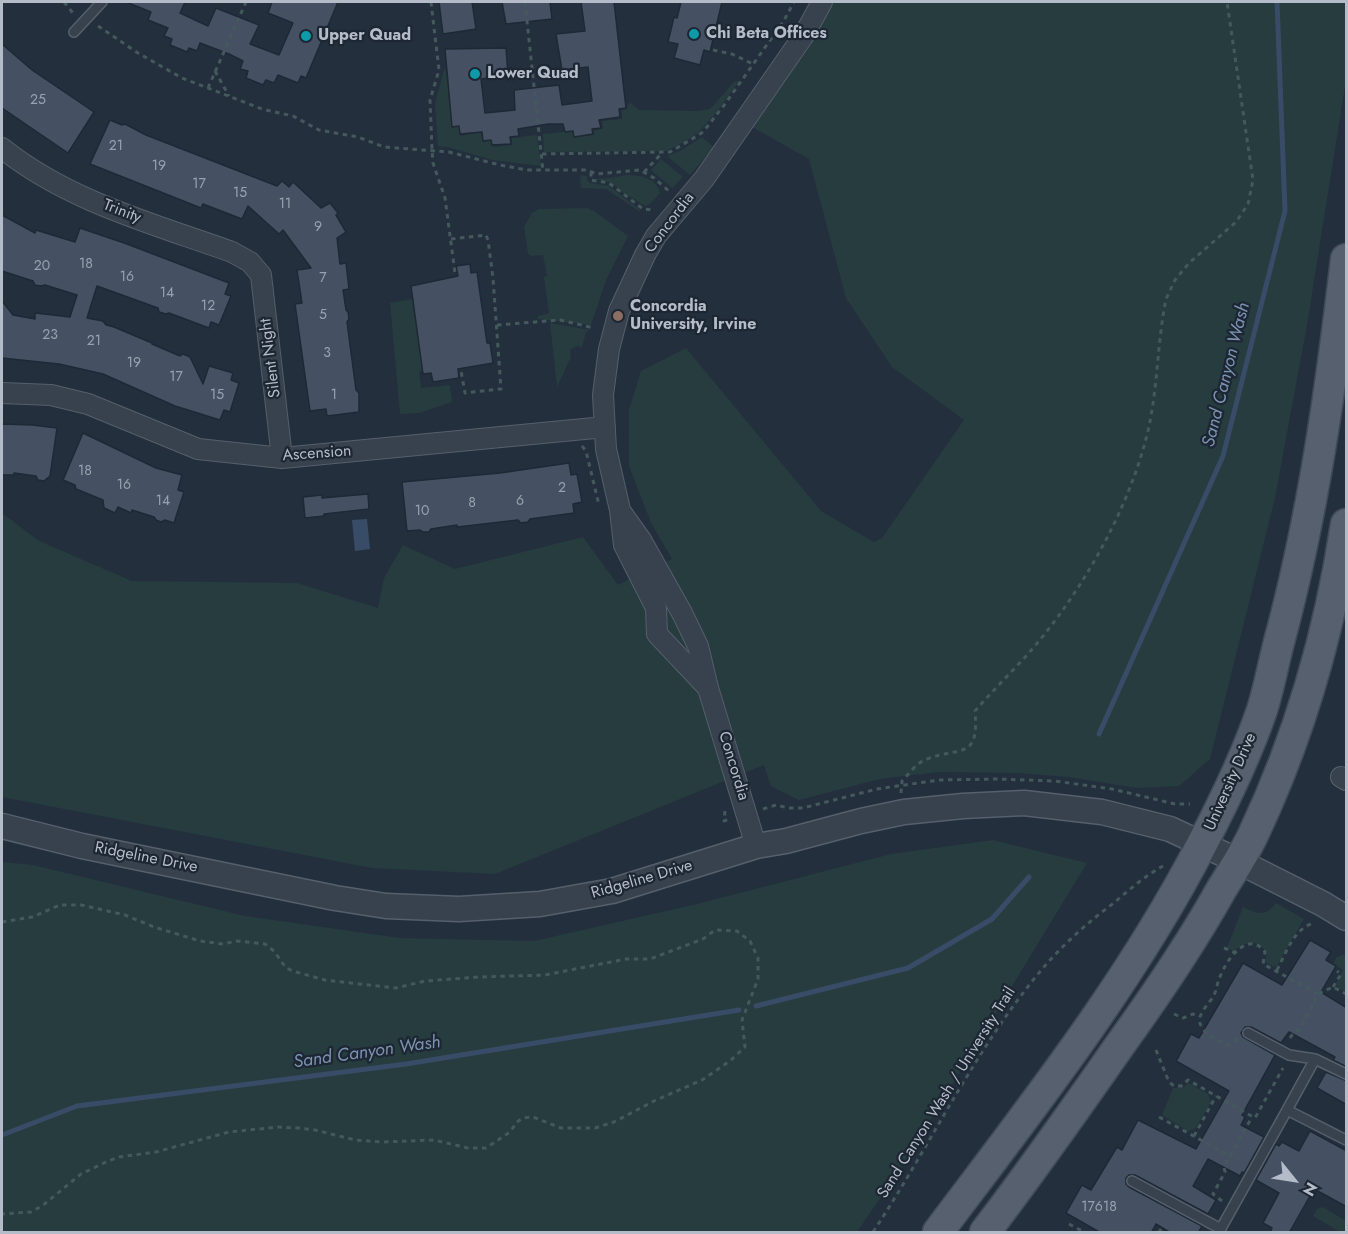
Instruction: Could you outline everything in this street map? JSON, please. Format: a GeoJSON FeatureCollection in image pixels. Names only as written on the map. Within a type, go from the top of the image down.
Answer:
{"type":"FeatureCollection","features":[{"type":"Feature","properties":{"kind":"main road","name":"University Drive"},"geometry":{"type":"LineString","coordinates":[[938,1233],[1124,978],[1153,933],[1234,782],[1262,709],[1295,583],[1324,434],[1347,259]]}},
{"type":"Feature","properties":{"kind":"main road"},"geometry":{"type":"LineString","coordinates":[[985,1233],[1027,1178],[1170,975],[1202,925],[1252,837],[1290,744],[1314,671],[1331,604],[1347,524]]}},
{"type":"Feature","properties":{"kind":"street","name":"Concordia"},"geometry":{"type":"LineString","coordinates":[[708,688],[657,634],[656,608],[624,545],[620,510],[606,449],[603,395],[609,349],[619,311],[656,236],[711,169],[804,35],[822,2]]}},
{"type":"Feature","properties":{"kind":"street","name":"Trinity"},"geometry":{"type":"LineString","coordinates":[[2,148],[75,193],[106,207],[232,252],[250,262]]}},
{"type":"Feature","properties":{"kind":"street","name":"Silent Night"},"geometry":{"type":"LineString","coordinates":[[250,262],[261,275],[282,458]]}},
{"type":"Feature","properties":{"kind":"street","name":"Ascension"},"geometry":{"type":"LineString","coordinates":[[2,393],[51,395],[88,404],[198,449],[282,458],[605,427]]}},
{"type":"Feature","properties":{"kind":"street","name":"Concordia"},"geometry":{"type":"LineString","coordinates":[[620,510],[641,540],[698,646],[708,688],[756,846]]}},
{"type":"Feature","properties":{"kind":"street","name":"Ridgeline Drive"},"geometry":{"type":"LineString","coordinates":[[2,826],[82,846],[335,898],[386,906],[459,909],[540,904],[612,891],[756,846],[786,841],[861,821],[963,806],[1024,803],[1102,812],[1170,829],[1203,843],[1347,918]]}},
{"type":"Feature","properties":{"kind":"lane"},"geometry":{"type":"LineString","coordinates":[[74,32],[102,2]]}},
{"type":"Feature","properties":{"kind":"lane"},"geometry":{"type":"LineString","coordinates":[[1244,1036],[1289,1055],[1315,1059],[1347,1074]]}},
{"type":"Feature","properties":{"kind":"lane"},"geometry":{"type":"LineString","coordinates":[[1132,1182],[1220,1231],[1315,1059]]}},
{"type":"Feature","properties":{"kind":"lane"},"geometry":{"type":"LineString","coordinates":[[1287,1110],[1347,1140]]}},
{"type":"Feature","properties":{"kind":"path"},"geometry":{"type":"LineString","coordinates":[[64,2],[74,14],[104,28],[138,53],[182,78],[262,109],[293,116],[319,130],[358,137],[391,148],[449,152],[508,167],[543,171],[586,170],[597,174],[633,170],[644,172],[669,192]]}},
{"type":"Feature","properties":{"kind":"path"},"geometry":{"type":"LineString","coordinates":[[208,88],[246,2]]}},
{"type":"Feature","properties":{"kind":"path"},"geometry":{"type":"LineString","coordinates":[[431,2],[439,70],[430,100],[433,163],[445,198],[455,273]]}},
{"type":"Feature","properties":{"kind":"path"},"geometry":{"type":"LineString","coordinates":[[525,2],[543,171]]}},
{"type":"Feature","properties":{"kind":"path"},"geometry":{"type":"LineString","coordinates":[[542,154],[670,152],[703,132],[783,22],[794,2]]}},
{"type":"Feature","properties":{"kind":"path"},"geometry":{"type":"LineString","coordinates":[[904,813],[900,785],[902,781],[924,759],[964,750],[973,743],[976,729],[975,711],[1036,645],[1064,609],[1086,575],[1129,488],[1147,434],[1166,299],[1175,280],[1189,263],[1236,222],[1248,204],[1253,180],[1227,2]]}},
{"type":"Feature","properties":{"kind":"path"},"geometry":{"type":"LineString","coordinates":[[713,50],[732,54],[753,64]]}},
{"type":"Feature","properties":{"kind":"path"},"geometry":{"type":"LineString","coordinates":[[215,71],[230,97]]}},
{"type":"Feature","properties":{"kind":"path"},"geometry":{"type":"LineString","coordinates":[[644,172],[661,154]]}},
{"type":"Feature","properties":{"kind":"path"},"geometry":{"type":"LineString","coordinates":[[591,172],[591,180],[609,183],[643,209],[653,210]]}},
{"type":"Feature","properties":{"kind":"path"},"geometry":{"type":"LineString","coordinates":[[450,239],[486,235],[493,278],[501,389],[465,393],[461,371]]}},
{"type":"Feature","properties":{"kind":"path"},"geometry":{"type":"LineString","coordinates":[[497,325],[560,320],[594,328]]}},
{"type":"Feature","properties":{"kind":"path","name":"Sand Canyon Wash / University Trail"},"geometry":{"type":"LineString","coordinates":[[873,1233],[971,1071],[1033,981],[1063,946],[1151,873]]}},
{"type":"Feature","properties":{"kind":"path"},"geometry":{"type":"LineString","coordinates":[[2,922],[32,917],[60,905],[81,905],[124,915],[200,941],[223,944],[237,941],[265,944],[274,951],[286,968],[325,980],[396,988],[425,981],[545,975],[626,959],[650,958],[703,939],[716,930],[737,931],[750,941],[758,958],[758,979],[742,1020],[745,1047],[730,1061],[702,1080],[605,1125],[595,1128],[561,1128],[533,1117],[523,1118],[499,1140],[486,1148],[468,1148],[434,1140],[382,1142],[355,1140],[298,1128],[278,1127],[229,1132],[156,1152],[119,1157],[81,1174],[42,1206],[31,1212],[2,1214]]}},
{"type":"Feature","properties":{"kind":"path"},"geometry":{"type":"LineString","coordinates":[[1276,971],[1298,932],[1305,925],[1316,923]]}},
{"type":"Feature","properties":{"kind":"path"},"geometry":{"type":"LineString","coordinates":[[1244,1036],[1229,1045],[1205,1032],[1200,1025],[1199,1017],[1218,988],[1219,978],[1234,953],[1249,944],[1261,947],[1265,952],[1263,963],[1318,994]]}},
{"type":"Feature","properties":{"kind":"path"},"geometry":{"type":"LineString","coordinates":[[1224,948],[1234,953]]}},
{"type":"Feature","properties":{"kind":"path"},"geometry":{"type":"LineString","coordinates":[[1290,1038],[1294,1032],[1299,1030],[1318,994],[1333,987],[1341,974],[1337,971]]}},
{"type":"Feature","properties":{"kind":"path"},"geometry":{"type":"LineString","coordinates":[[1333,987],[1347,994]]}},
{"type":"Feature","properties":{"kind":"path"},"geometry":{"type":"LineString","coordinates":[[1174,1014],[1182,1018],[1193,1014],[1199,1017]]}},
{"type":"Feature","properties":{"kind":"path"},"geometry":{"type":"LineString","coordinates":[[1156,1050],[1169,1082],[1174,1086],[1181,1086],[1188,1080],[1252,1117]]}},
{"type":"Feature","properties":{"kind":"path"},"geometry":{"type":"LineString","coordinates":[[1221,1208],[1224,1202],[1212,1194],[1225,1172],[1224,1167],[1230,1156],[1252,1117],[1255,1118],[1283,1068]]}},
{"type":"Feature","properties":{"kind":"path"},"geometry":{"type":"LineString","coordinates":[[1194,1136],[1216,1096]]}},
{"type":"Feature","properties":{"kind":"path"},"geometry":{"type":"LineString","coordinates":[[1159,1117],[1230,1156]]}},
{"type":"Feature","properties":{"kind":"path"},"geometry":{"type":"LineString","coordinates":[[1069,1224],[1084,1233]]}},
{"type":"Feature","properties":{"kind":"green space"},"geometry":{"type":"Polygon","coordinates":[[[834,2],[1346,2],[1346,80],[1307,325],[1275,498],[1210,759],[1179,786],[1137,788],[1068,777],[1018,773],[939,772],[880,779],[799,800],[771,786],[764,765],[495,874],[372,868],[2,797],[2,513],[39,541],[132,581],[297,583],[378,608],[384,578],[403,545],[455,569],[583,537],[618,585],[672,559],[651,523],[629,466],[629,410],[641,371],[686,348],[821,511],[874,542],[882,538],[964,420],[892,367],[846,298],[809,159],[752,127],[810,46],[834,2]]]}},
{"type":"Feature","properties":{"kind":"green space"},"geometry":{"type":"Polygon","coordinates":[[[446,69],[452,127],[459,126],[460,136],[481,132],[483,142],[491,140],[493,147],[512,145],[512,138],[537,135],[541,166],[492,160],[438,146],[435,104],[446,69]]]}},
{"type":"Feature","properties":{"kind":"green space"},"geometry":{"type":"Polygon","coordinates":[[[739,81],[698,133],[666,151],[544,152],[543,134],[573,131],[574,137],[594,135],[594,131],[603,128],[602,121],[622,119],[622,110],[631,103],[639,110],[697,111],[710,109],[734,82],[739,81]]]}},
{"type":"Feature","properties":{"kind":"green space"},"geometry":{"type":"Polygon","coordinates":[[[700,138],[714,147],[690,175],[667,156],[680,151],[700,138]]]}},
{"type":"Feature","properties":{"kind":"green space"},"geometry":{"type":"Polygon","coordinates":[[[661,159],[683,177],[672,188],[651,170],[661,159]]]}},
{"type":"Feature","properties":{"kind":"green space"},"geometry":{"type":"Polygon","coordinates":[[[580,175],[587,176],[590,183],[609,186],[640,212],[606,189],[581,188],[580,175]]]}},
{"type":"Feature","properties":{"kind":"green space"},"geometry":{"type":"Polygon","coordinates":[[[627,175],[652,181],[660,193],[645,206],[612,183],[594,179],[627,175]]]}},
{"type":"Feature","properties":{"kind":"green space"},"geometry":{"type":"Polygon","coordinates":[[[587,208],[628,236],[606,280],[591,325],[537,319],[538,316],[549,313],[544,277],[547,276],[543,255],[528,254],[524,227],[532,213],[539,209],[587,208]]]}},
{"type":"Feature","properties":{"kind":"green space"},"geometry":{"type":"Polygon","coordinates":[[[412,299],[423,370],[419,371],[421,388],[450,385],[452,402],[419,413],[400,414],[390,303],[412,299]]]}},
{"type":"Feature","properties":{"kind":"green space"},"geometry":{"type":"Polygon","coordinates":[[[550,323],[590,330],[586,332],[582,347],[576,346],[570,350],[571,357],[557,387],[550,323]]]}},
{"type":"Feature","properties":{"kind":"green space"},"geometry":{"type":"Polygon","coordinates":[[[993,840],[1087,863],[908,1157],[857,1232],[2,1232],[2,862],[33,865],[245,916],[400,938],[534,941],[697,904],[891,854],[993,840]]]}},
{"type":"Feature","properties":{"kind":"green space"},"geometry":{"type":"Polygon","coordinates":[[[1276,903],[1304,919],[1277,966],[1274,967],[1265,962],[1267,954],[1256,943],[1248,943],[1234,951],[1227,948],[1243,907],[1261,913],[1268,911],[1276,903]]]}},
{"type":"Feature","properties":{"kind":"green space"},"geometry":{"type":"Polygon","coordinates":[[[1346,954],[1346,993],[1338,988],[1336,983],[1343,970],[1333,964],[1337,957],[1346,954]]]}},
{"type":"Feature","properties":{"kind":"green space"},"geometry":{"type":"Polygon","coordinates":[[[1188,1083],[1208,1094],[1211,1102],[1195,1129],[1188,1131],[1162,1115],[1173,1088],[1184,1087],[1188,1083]]]}},
{"type":"Feature","properties":{"kind":"green space"},"geometry":{"type":"Polygon","coordinates":[[[1323,1207],[1346,1221],[1346,1232],[1340,1232],[1313,1216],[1317,1209],[1323,1207]]]}},
{"type":"Feature","properties":{"kind":"water"},"geometry":{"type":"Polygon","coordinates":[[[367,519],[370,549],[355,551],[352,520],[367,519]]]}},
{"type":"Feature","properties":{"kind":"building"},"geometry":{"type":"Polygon","coordinates":[[[126,2],[185,2],[180,13],[208,26],[216,8],[259,25],[250,44],[279,55],[293,23],[268,13],[272,2],[338,2],[306,78],[301,76],[298,83],[278,75],[274,83],[266,80],[263,85],[246,78],[248,71],[240,69],[243,61],[229,54],[200,43],[197,51],[189,48],[187,52],[170,45],[172,39],[164,36],[168,28],[148,20],[151,12],[126,2]]]}},
{"type":"Feature","properties":{"kind":"building"},"geometry":{"type":"Polygon","coordinates":[[[439,2],[472,2],[476,29],[443,34],[439,2]]]}},
{"type":"Feature","properties":{"kind":"building"},"geometry":{"type":"Polygon","coordinates":[[[502,2],[550,2],[552,19],[506,24],[502,2]]]}},
{"type":"Feature","properties":{"kind":"building"},"geometry":{"type":"Polygon","coordinates":[[[581,2],[614,2],[626,108],[619,109],[620,117],[599,120],[601,128],[592,129],[593,134],[574,137],[573,131],[565,132],[563,124],[518,129],[519,136],[510,137],[511,144],[492,145],[491,140],[483,141],[482,132],[460,134],[459,126],[452,127],[445,49],[506,48],[508,75],[481,79],[485,113],[515,110],[514,90],[559,85],[562,105],[592,101],[588,67],[562,70],[556,34],[585,31],[581,2]]]}},
{"type":"Feature","properties":{"kind":"building","name":"Chi Beta Offices"},"geometry":{"type":"Polygon","coordinates":[[[681,2],[722,2],[710,52],[704,50],[700,65],[674,58],[678,44],[668,42],[674,17],[677,18],[681,2]]]}},
{"type":"Feature","properties":{"kind":"building"},"geometry":{"type":"Polygon","coordinates":[[[2,44],[32,70],[94,112],[68,153],[2,108],[2,44]]]}},
{"type":"Feature","properties":{"kind":"building"},"geometry":{"type":"Polygon","coordinates":[[[110,120],[277,186],[282,181],[289,187],[293,182],[321,208],[330,203],[338,213],[336,215],[346,232],[337,238],[340,264],[346,263],[349,289],[343,290],[349,319],[347,322],[356,390],[359,393],[359,412],[327,416],[326,409],[310,411],[295,304],[302,303],[297,270],[311,268],[283,230],[279,234],[248,206],[242,219],[203,204],[201,208],[90,164],[110,120]]]}},
{"type":"Feature","properties":{"kind":"building"},"geometry":{"type":"Polygon","coordinates":[[[2,215],[35,233],[36,230],[75,242],[80,228],[229,283],[225,294],[231,296],[219,325],[211,322],[209,328],[169,313],[159,312],[158,308],[97,286],[87,318],[103,321],[106,325],[180,356],[183,354],[190,357],[203,384],[209,366],[233,373],[231,380],[239,383],[230,412],[224,410],[220,420],[175,406],[103,374],[59,364],[2,358],[2,301],[13,315],[35,319],[35,313],[70,317],[77,295],[45,285],[35,285],[33,281],[2,271],[2,215]]]}},
{"type":"Feature","properties":{"kind":"building"},"geometry":{"type":"Polygon","coordinates":[[[470,264],[471,273],[477,272],[487,343],[490,343],[493,363],[458,369],[459,378],[433,382],[431,373],[423,374],[411,286],[458,276],[456,266],[470,264]]]}},
{"type":"Feature","properties":{"kind":"building"},"geometry":{"type":"Polygon","coordinates":[[[2,424],[57,428],[50,476],[44,481],[38,480],[36,476],[14,473],[14,475],[2,475],[2,424]]]}},
{"type":"Feature","properties":{"kind":"building"},"geometry":{"type":"Polygon","coordinates":[[[83,433],[156,468],[182,475],[178,490],[184,492],[174,523],[165,520],[161,522],[154,517],[132,510],[131,513],[118,507],[115,513],[104,508],[103,500],[76,489],[75,485],[63,480],[83,433]]]}},
{"type":"Feature","properties":{"kind":"building"},"geometry":{"type":"Polygon","coordinates":[[[569,463],[571,475],[577,474],[582,502],[573,504],[574,513],[530,519],[528,522],[521,523],[518,520],[457,527],[457,525],[431,529],[429,532],[407,531],[402,482],[500,473],[569,463]]]}},
{"type":"Feature","properties":{"kind":"building"},"geometry":{"type":"Polygon","coordinates":[[[368,494],[369,509],[305,518],[303,497],[322,495],[322,498],[368,494]]]}},
{"type":"Feature","properties":{"kind":"building"},"geometry":{"type":"Polygon","coordinates":[[[1310,940],[1331,952],[1326,960],[1336,966],[1321,992],[1347,1008],[1347,1067],[1333,1060],[1335,1057],[1289,1032],[1281,1043],[1251,1027],[1245,1027],[1241,1033],[1243,1037],[1275,1055],[1242,1115],[1245,1117],[1241,1125],[1264,1137],[1244,1173],[1242,1172],[1240,1176],[1208,1159],[1193,1186],[1216,1200],[1208,1214],[1135,1175],[1129,1175],[1126,1178],[1126,1184],[1129,1187],[1202,1226],[1198,1233],[1171,1233],[1156,1224],[1151,1233],[1101,1233],[1066,1213],[1082,1185],[1091,1190],[1117,1147],[1122,1150],[1138,1120],[1196,1149],[1229,1091],[1176,1061],[1191,1034],[1199,1038],[1243,963],[1282,985],[1310,940]]]}},
{"type":"Feature","properties":{"kind":"building"},"geometry":{"type":"Polygon","coordinates":[[[1326,1072],[1347,1081],[1347,1105],[1317,1088],[1326,1072]]]}},
{"type":"Feature","properties":{"kind":"building"},"geometry":{"type":"Polygon","coordinates":[[[1310,1131],[1347,1151],[1347,1207],[1314,1189],[1289,1233],[1270,1233],[1272,1228],[1263,1223],[1279,1193],[1256,1180],[1276,1144],[1279,1146],[1282,1142],[1299,1151],[1310,1131]]]}},
{"type":"Feature","properties":{"kind":"waterway","name":"Sand Canyon Wash"},"geometry":{"type":"LineString","coordinates":[[1099,734],[1223,456],[1285,211],[1277,2]]}},
{"type":"Feature","properties":{"kind":"waterway","name":"Sand Canyon Wash"},"geometry":{"type":"LineString","coordinates":[[756,1006],[908,968],[992,919],[1029,877]]}},
{"type":"Feature","properties":{"kind":"waterway","name":"Sand Canyon Wash"},"geometry":{"type":"LineString","coordinates":[[2,1135],[77,1106],[406,1064],[739,1010]]}},
{"type":"Feature","properties":{"kind":"place","name":"Chi Beta Offices"},"geometry":{"type":"Point","coordinates":[694,34]}},
{"type":"Feature","properties":{"kind":"place","name":"Upper Quad"},"geometry":{"type":"Point","coordinates":[306,36]}},
{"type":"Feature","properties":{"kind":"place","name":"Lower Quad"},"geometry":{"type":"Point","coordinates":[475,74]}},
{"type":"Feature","properties":{"kind":"place","name":"Concordia University, Irvine"},"geometry":{"type":"Point","coordinates":[618,316]}}]}
